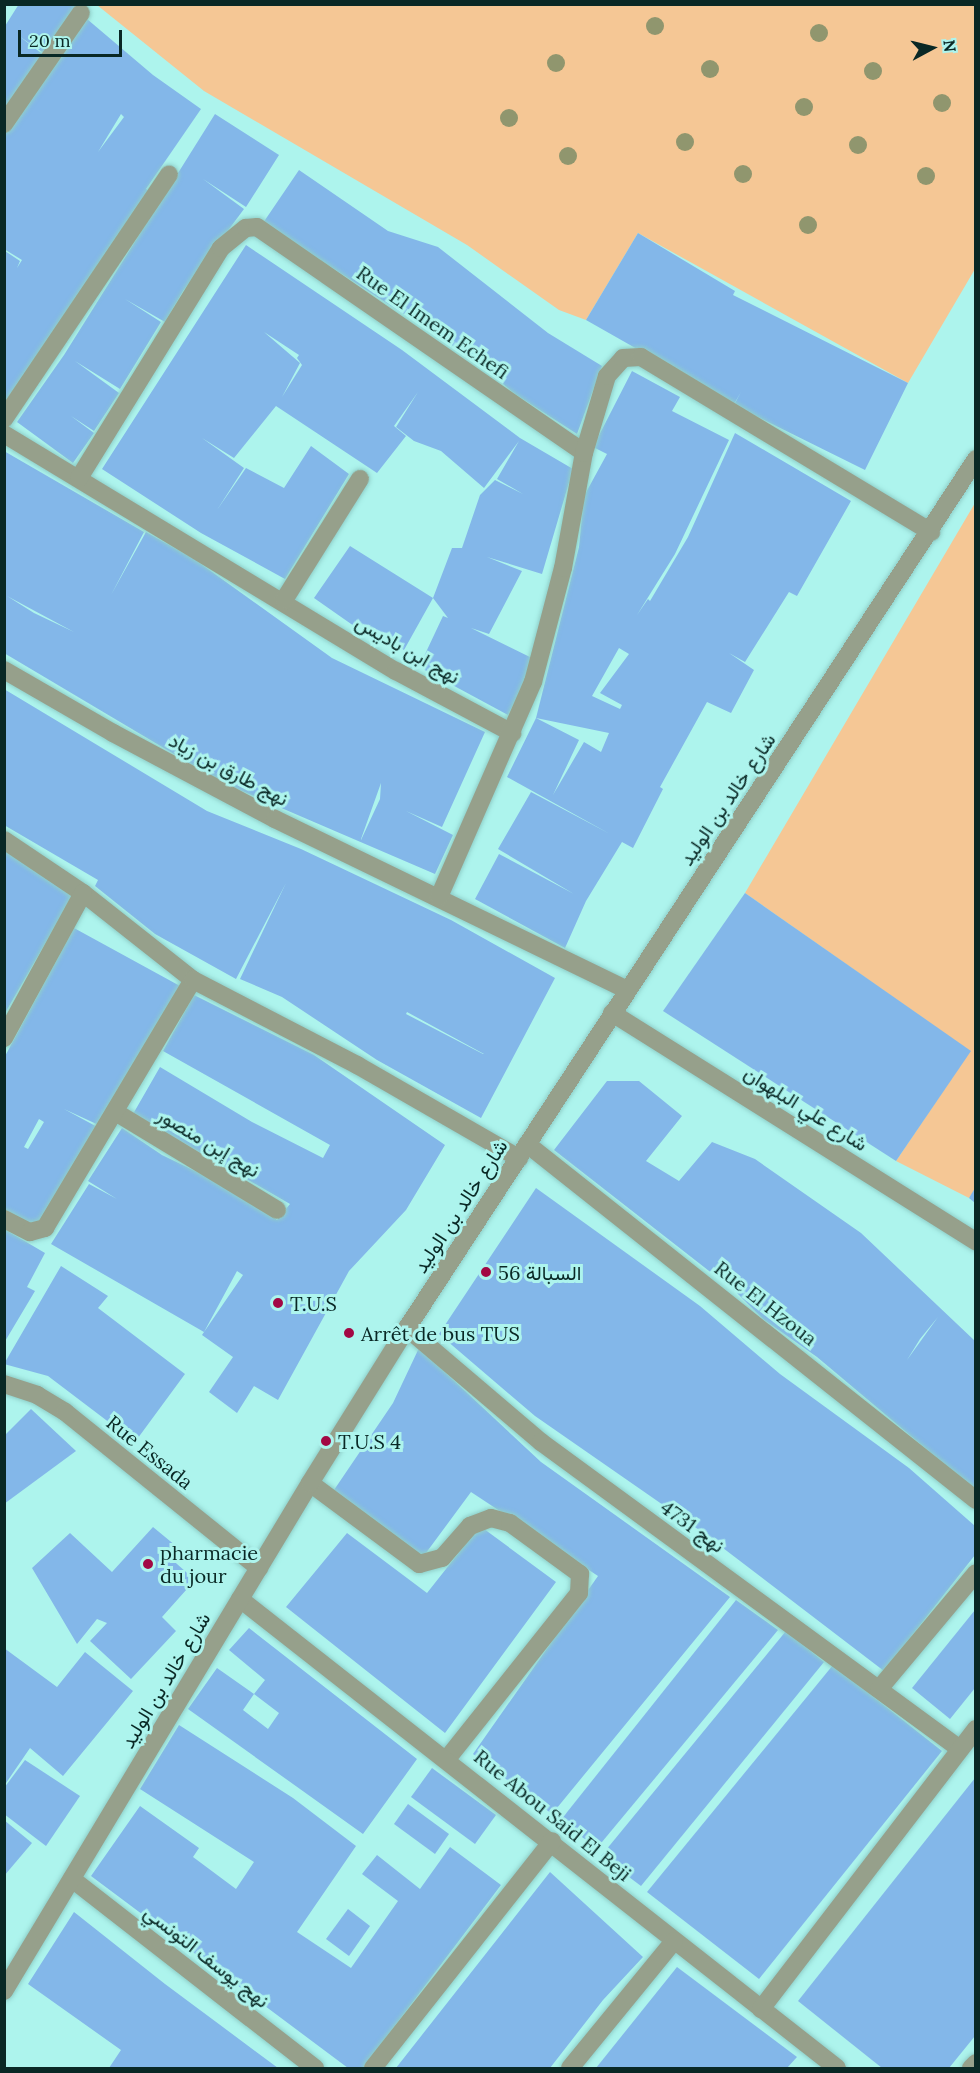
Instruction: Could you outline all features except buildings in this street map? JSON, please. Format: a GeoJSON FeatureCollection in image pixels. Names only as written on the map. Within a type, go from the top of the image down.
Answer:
{"type":"FeatureCollection","features":[{"type":"Feature","properties":{"kind":"street"},"geometry":{"type":"LineString","coordinates":[[4,124],[81,13]]}},
{"type":"Feature","properties":{"kind":"street"},"geometry":{"type":"LineString","coordinates":[[4,419],[169,174]]}},
{"type":"Feature","properties":{"kind":"street","name":"Rue El Imem Echefi"},"geometry":{"type":"LineString","coordinates":[[79,478],[221,248],[237,232],[257,227],[584,453]]}},
{"type":"Feature","properties":{"kind":"street"},"geometry":{"type":"LineString","coordinates":[[439,897],[534,682],[550,624],[584,453],[607,376],[623,358],[637,356],[772,434],[931,532]]}},
{"type":"Feature","properties":{"kind":"street","name":"نهج ابن باديس"},"geometry":{"type":"LineString","coordinates":[[4,434],[284,600],[396,671],[512,734]]}},
{"type":"Feature","properties":{"kind":"street","name":"شارع خالد بن الوليد"},"geometry":{"type":"LineString","coordinates":[[4,1991],[310,1483],[407,1328],[627,990],[931,532],[975,459]]}},
{"type":"Feature","properties":{"kind":"street"},"geometry":{"type":"LineString","coordinates":[[284,600],[360,479]]}},
{"type":"Feature","properties":{"kind":"street","name":"نهج طارق بن زياد"},"geometry":{"type":"LineString","coordinates":[[4,670],[113,734],[275,819],[627,990]]}},
{"type":"Feature","properties":{"kind":"street","name":"Rue El Hzoua"},"geometry":{"type":"LineString","coordinates":[[4,840],[83,893],[193,980],[523,1151],[975,1500]]}},
{"type":"Feature","properties":{"kind":"street"},"geometry":{"type":"LineString","coordinates":[[4,1038],[83,893]]}},
{"type":"Feature","properties":{"kind":"street"},"geometry":{"type":"LineString","coordinates":[[4,1219],[30,1233],[45,1228],[117,1113],[193,980]]}},
{"type":"Feature","properties":{"kind":"street","name":"شارع علي البلهوان"},"geometry":{"type":"LineString","coordinates":[[612,1014],[975,1241]]}},
{"type":"Feature","properties":{"kind":"street","name":"نهج إبن منصور"},"geometry":{"type":"LineString","coordinates":[[117,1113],[277,1210]]}},
{"type":"Feature","properties":{"kind":"street","name":"نهج 4731"},"geometry":{"type":"LineString","coordinates":[[407,1328],[541,1442],[960,1749]]}},
{"type":"Feature","properties":{"kind":"street","name":"Rue Essada"},"geometry":{"type":"LineString","coordinates":[[4,1384],[37,1395],[65,1412],[259,1568]]}},
{"type":"Feature","properties":{"kind":"street"},"geometry":{"type":"LineString","coordinates":[[310,1483],[419,1564],[442,1558],[470,1526],[491,1518],[510,1523],[580,1574],[579,1593],[447,1759]]}},
{"type":"Feature","properties":{"kind":"street"},"geometry":{"type":"LineString","coordinates":[[879,1689],[975,1573]]}},
{"type":"Feature","properties":{"kind":"street","name":"Rue Abou Said El Beji"},"geometry":{"type":"LineString","coordinates":[[240,1599],[552,1841],[761,2009],[825,2065]]}},
{"type":"Feature","properties":{"kind":"street"},"geometry":{"type":"LineString","coordinates":[[761,2009],[975,1729]]}},
{"type":"Feature","properties":{"kind":"street"},"geometry":{"type":"LineString","coordinates":[[373,2068],[552,1841]]}},
{"type":"Feature","properties":{"kind":"street","name":"نهج يوسف التونسي"},"geometry":{"type":"LineString","coordinates":[[72,1879],[315,2068]]}},
{"type":"Feature","properties":{"kind":"street"},"geometry":{"type":"LineString","coordinates":[[570,2068],[674,1941]]}},
{"type":"Feature","properties":{"kind":"street"},"geometry":{"type":"LineString","coordinates":[[971,2068],[975,2063]]}},
{"type":"Feature","properties":{"kind":"shaded area"},"geometry":{"type":"Polygon","coordinates":[[[97,5],[975,5],[975,269],[908,383],[638,233],[586,320],[559,310],[467,245],[204,91],[97,5]]]}},
{"type":"Feature","properties":{"kind":"shaded area"},"geometry":{"type":"Polygon","coordinates":[[[975,503],[976,1188],[969,1198],[896,1161],[970,1051],[745,893],[975,503]]]}},
{"type":"Feature","properties":{"kind":"place","name":"السبالة 56"},"geometry":{"type":"Point","coordinates":[486,1272]}},
{"type":"Feature","properties":{"kind":"place","name":"T.U.S"},"geometry":{"type":"Point","coordinates":[278,1303]}},
{"type":"Feature","properties":{"kind":"place","name":"Arrêt de bus TUS"},"geometry":{"type":"Point","coordinates":[349,1333]}},
{"type":"Feature","properties":{"kind":"place","name":"T.U.S 4"},"geometry":{"type":"Point","coordinates":[326,1441]}},
{"type":"Feature","properties":{"kind":"place","name":"pharmacie du jour"},"geometry":{"type":"Point","coordinates":[148,1564]}}]}
